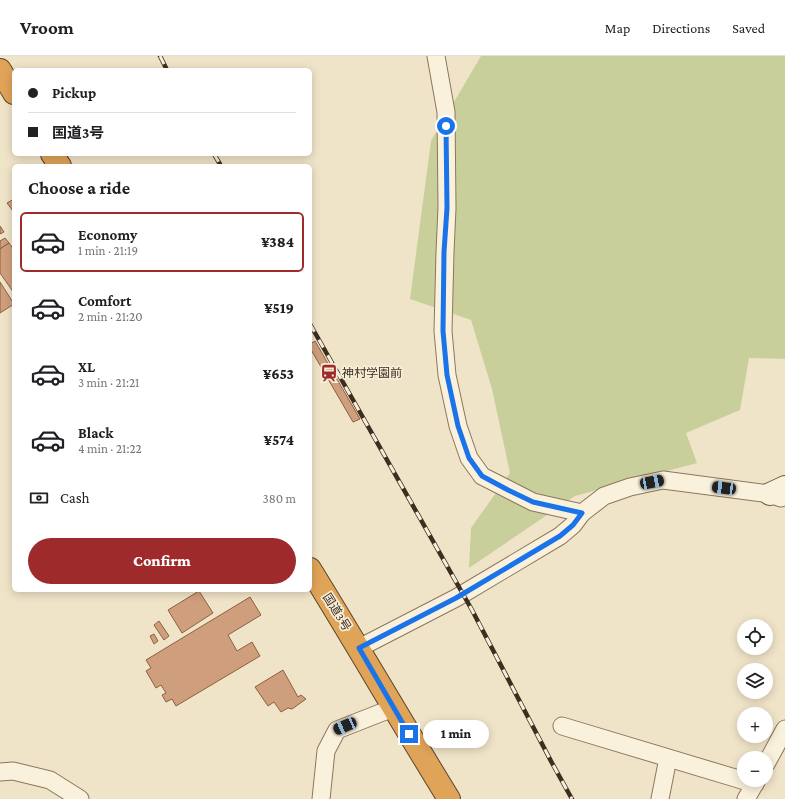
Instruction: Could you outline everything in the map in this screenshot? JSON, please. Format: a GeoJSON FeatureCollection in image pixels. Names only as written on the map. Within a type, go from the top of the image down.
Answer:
{"type":"FeatureCollection","features":[{"type":"Feature","properties":{"kind":"highway"},"geometry":{"type":"LineString","coordinates":[[0,70],[12,90]]}},
{"type":"Feature","properties":{"kind":"highway","name":"国道3号"},"geometry":{"type":"LineString","coordinates":[[312,572],[449,799]]}},
{"type":"Feature","properties":{"kind":"street"},"geometry":{"type":"LineString","coordinates":[[436,56],[446,112],[447,208],[444,252],[443,331],[447,375],[458,426],[469,458],[482,476],[533,502],[582,513]]}},
{"type":"Feature","properties":{"kind":"street"},"geometry":{"type":"LineString","coordinates":[[359,648],[456,598],[560,536],[573,525],[582,513],[604,496],[630,487],[663,480],[780,493]]}},
{"type":"Feature","properties":{"kind":"street"},"geometry":{"type":"LineString","coordinates":[[322,799],[326,751],[337,730],[393,708]]}},
{"type":"Feature","properties":{"kind":"street"},"geometry":{"type":"LineString","coordinates":[[562,726],[737,777]]}},
{"type":"Feature","properties":{"kind":"street"},"geometry":{"type":"LineString","coordinates":[[773,751],[785,729]]}},
{"type":"Feature","properties":{"kind":"street"},"geometry":{"type":"LineString","coordinates":[[660,799],[668,758]]}},
{"type":"Feature","properties":{"kind":"street"},"geometry":{"type":"LineString","coordinates":[[0,772],[13,771],[50,780],[80,799]]}},
{"type":"Feature","properties":{"kind":"street"},"geometry":{"type":"LineString","coordinates":[[746,799],[753,787]]}},
{"type":"Feature","properties":{"kind":"green space"},"geometry":{"type":"Polygon","coordinates":[[[481,56],[785,56],[785,359],[749,358],[740,410],[686,433],[697,463],[575,496],[469,568],[471,528],[510,473],[492,389],[471,320],[410,299],[431,141],[481,56]]]}},
{"type":"Feature","properties":{"kind":"building"},"geometry":{"type":"Polygon","coordinates":[[[12,200],[12,210],[7,203],[12,200]]]}},
{"type":"Feature","properties":{"kind":"building"},"geometry":{"type":"Polygon","coordinates":[[[0,226],[4,232],[0,234],[0,226]]]}},
{"type":"Feature","properties":{"kind":"building"},"geometry":{"type":"Polygon","coordinates":[[[5,238],[9,243],[0,249],[0,241],[5,238]]]}},
{"type":"Feature","properties":{"kind":"building"},"geometry":{"type":"Polygon","coordinates":[[[9,243],[12,247],[12,290],[0,273],[0,249],[9,243]]]}},
{"type":"Feature","properties":{"kind":"building"},"geometry":{"type":"Polygon","coordinates":[[[0,282],[12,301],[12,305],[0,313],[0,282]]]}},
{"type":"Feature","properties":{"kind":"building"},"geometry":{"type":"Polygon","coordinates":[[[315,341],[360,419],[353,422],[312,351],[312,343],[315,341]]]}},
{"type":"Feature","properties":{"kind":"building"},"geometry":{"type":"Polygon","coordinates":[[[200,592],[213,613],[182,633],[168,610],[200,592]]]}},
{"type":"Feature","properties":{"kind":"building"},"geometry":{"type":"Polygon","coordinates":[[[250,597],[261,615],[228,635],[237,651],[252,642],[260,656],[176,706],[172,699],[166,702],[162,695],[166,693],[161,685],[156,688],[146,671],[151,668],[146,660],[250,597]]]}},
{"type":"Feature","properties":{"kind":"building"},"geometry":{"type":"Polygon","coordinates":[[[159,621],[169,636],[164,640],[154,625],[159,621]]]}},
{"type":"Feature","properties":{"kind":"building"},"geometry":{"type":"Polygon","coordinates":[[[154,634],[158,641],[154,644],[150,636],[154,634]]]}},
{"type":"Feature","properties":{"kind":"building"},"geometry":{"type":"Polygon","coordinates":[[[283,670],[298,697],[301,695],[306,699],[292,709],[288,708],[281,712],[274,702],[268,706],[255,687],[283,670]]]}},
{"type":"Feature","properties":{"kind":"railway"},"geometry":{"type":"LineString","coordinates":[[160,56],[166,68]]}},
{"type":"Feature","properties":{"kind":"railway"},"geometry":{"type":"LineString","coordinates":[[215,156],[220,164]]}},
{"type":"Feature","properties":{"kind":"railway"},"geometry":{"type":"LineString","coordinates":[[312,328],[472,610],[572,799]]}},
{"type":"Feature","properties":{"kind":"place","name":"神村学園前"},"geometry":{"type":"Point","coordinates":[329,373]}},
{"type":"Feature","properties":{"kind":"route"},"geometry":{"type":"LineString","coordinates":[[409,734],[359,648],[456,598],[560,536],[573,525],[582,513],[533,502],[508,490],[482,476],[469,458],[458,426],[447,375],[443,331],[444,252],[447,208],[446,126]]}}]}
